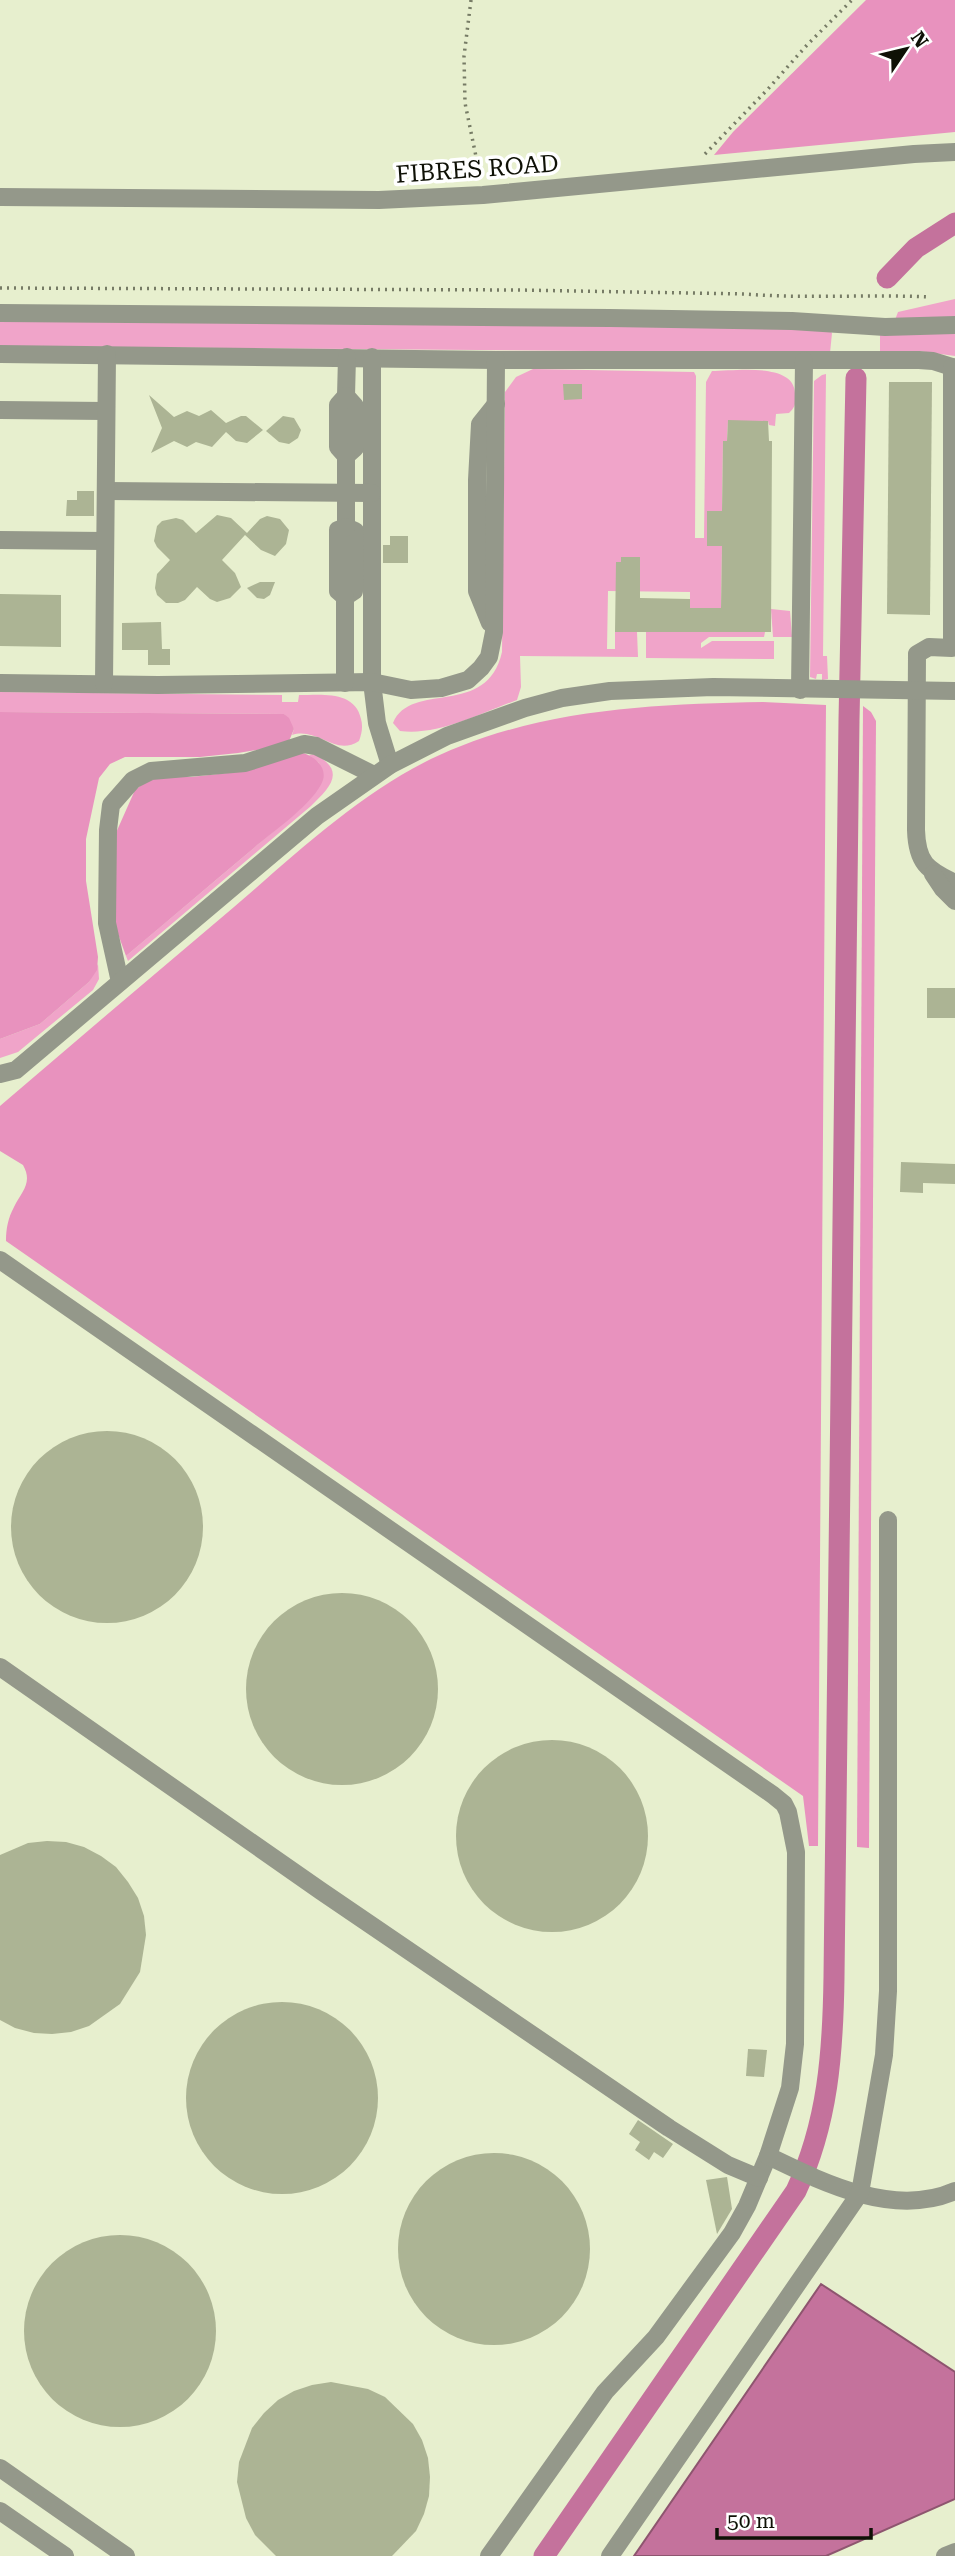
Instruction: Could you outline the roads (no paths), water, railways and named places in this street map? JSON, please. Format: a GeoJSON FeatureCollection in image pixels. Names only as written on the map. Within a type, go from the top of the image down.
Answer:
{"type":"FeatureCollection","features":[{"type":"Feature","properties":{"kind":"street","name":"FIBRES ROAD"},"geometry":{"type":"LineString","coordinates":[[0,197],[379,200],[483,195],[955,152]]}},
{"type":"Feature","properties":{"kind":"street"},"geometry":{"type":"LineString","coordinates":[[0,313],[792,321],[885,327],[955,325]]}},
{"type":"Feature","properties":{"kind":"street"},"geometry":{"type":"LineString","coordinates":[[0,354],[496,360],[880,360],[933,361],[953,368],[952,648],[929,647],[918,654],[916,844],[921,858],[955,901]]}},
{"type":"Feature","properties":{"kind":"street"},"geometry":{"type":"LineString","coordinates":[[104,684],[107,354]]}},
{"type":"Feature","properties":{"kind":"street"},"geometry":{"type":"LineString","coordinates":[[345,683],[345,597],[338,591],[338,530],[346,527],[346,456],[338,447],[338,405],[346,396],[347,357]]}},
{"type":"Feature","properties":{"kind":"street"},"geometry":{"type":"LineString","coordinates":[[372,357],[372,682],[377,723],[390,765]]}},
{"type":"Feature","properties":{"kind":"street"},"geometry":{"type":"LineString","coordinates":[[0,683],[372,682],[411,690],[441,688],[468,680],[489,657],[494,632],[496,360]]}},
{"type":"Feature","properties":{"kind":"street"},"geometry":{"type":"LineString","coordinates":[[800,690],[804,361]]}},
{"type":"Feature","properties":{"kind":"street"},"geometry":{"type":"LineString","coordinates":[[0,410],[106,411]]}},
{"type":"Feature","properties":{"kind":"street"},"geometry":{"type":"LineString","coordinates":[[106,491],[372,493]]}},
{"type":"Feature","properties":{"kind":"street"},"geometry":{"type":"LineString","coordinates":[[0,540],[105,541]]}},
{"type":"Feature","properties":{"kind":"street"},"geometry":{"type":"LineString","coordinates":[[0,1074],[16,1070],[275,850],[374,775],[447,736],[525,708],[562,698],[656,688],[955,691]]}},
{"type":"Feature","properties":{"kind":"street"},"geometry":{"type":"LineString","coordinates":[[120,982],[107,923],[108,830],[111,806],[133,780],[151,772],[245,762],[304,744],[316,746],[374,775]]}},
{"type":"Feature","properties":{"kind":"street"},"geometry":{"type":"LineString","coordinates":[[932,872],[955,883]]}},
{"type":"Feature","properties":{"kind":"street"},"geometry":{"type":"LineString","coordinates":[[0,1260],[784,1804],[793,1826],[796,1852],[795,2044],[790,2088],[775,2159],[759,2178],[732,2233],[656,2337],[605,2392],[489,2556]]}},
{"type":"Feature","properties":{"kind":"street"},"geometry":{"type":"LineString","coordinates":[[610,2556],[860,2193],[884,2055],[888,1991],[888,1520]]}},
{"type":"Feature","properties":{"kind":"street"},"geometry":{"type":"LineString","coordinates":[[0,1667],[321,1891],[670,2128],[728,2165],[759,2178]]}},
{"type":"Feature","properties":{"kind":"street"},"geometry":{"type":"LineString","coordinates":[[775,2159],[860,2193],[907,2202],[926,2201],[955,2191]]}},
{"type":"Feature","properties":{"kind":"street"},"geometry":{"type":"LineString","coordinates":[[0,2468],[126,2556]]}},
{"type":"Feature","properties":{"kind":"street"},"geometry":{"type":"LineString","coordinates":[[0,2511],[65,2556]]}},
{"type":"Feature","properties":{"kind":"street"},"geometry":{"type":"LineString","coordinates":[[945,2556],[955,2552]]}},
{"type":"Feature","properties":{"kind":"waterway"},"geometry":{"type":"LineString","coordinates":[[887,278],[916,248],[955,223]]}},
{"type":"Feature","properties":{"kind":"waterway"},"geometry":{"type":"LineString","coordinates":[[544,2556],[796,2191],[815,2139],[827,2087],[834,1977],[849,720],[856,378]]}}]}
